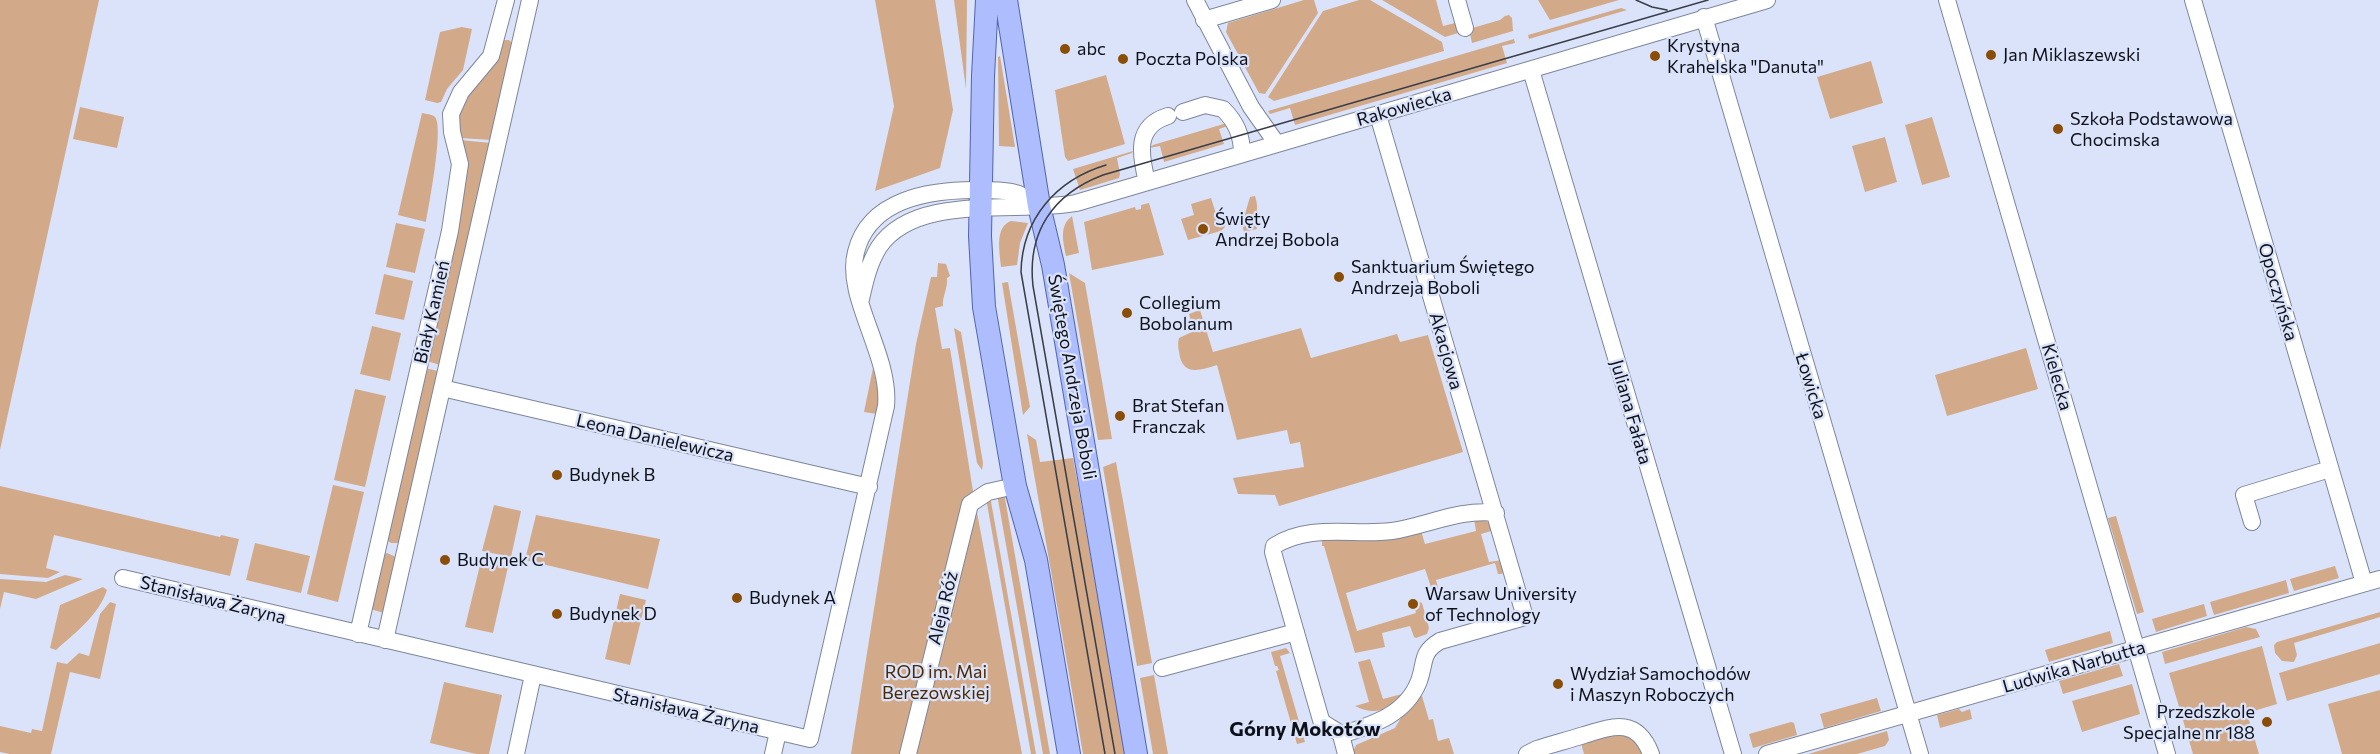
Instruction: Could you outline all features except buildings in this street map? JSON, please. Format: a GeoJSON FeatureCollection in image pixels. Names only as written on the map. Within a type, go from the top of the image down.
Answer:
{"type":"FeatureCollection","features":[{"type":"Feature","properties":{"kind":"main road"},"geometry":{"type":"LineString","coordinates":[[987,0],[980,236],[986,316],[1015,486],[1036,560],[1070,754]]}},
{"type":"Feature","properties":{"kind":"main road","name":"Świętego Andrzeja Boboli"},"geometry":{"type":"LineString","coordinates":[[1006,0],[1039,206],[1053,266],[1136,754]]}},
{"type":"Feature","properties":{"kind":"street","name":"Biały Kamień"},"geometry":{"type":"LineString","coordinates":[[358,634],[450,231],[460,164],[452,132],[451,114],[460,92],[491,56],[506,0]]}},
{"type":"Feature","properties":{"kind":"street","name":"Biały Kamień"},"geometry":{"type":"LineString","coordinates":[[385,640],[530,0]]}},
{"type":"Feature","properties":{"kind":"street"},"geometry":{"type":"LineString","coordinates":[[1195,0],[1251,106],[1277,144]]}},
{"type":"Feature","properties":{"kind":"street"},"geometry":{"type":"LineString","coordinates":[[1204,20],[1272,0]]}},
{"type":"Feature","properties":{"kind":"street"},"geometry":{"type":"LineString","coordinates":[[1457,0],[1465,28]]}},
{"type":"Feature","properties":{"kind":"street","name":"Rakowiecka"},"geometry":{"type":"LineString","coordinates":[[1039,206],[1077,203],[1531,70],[1556,60],[1767,0]]}},
{"type":"Feature","properties":{"kind":"street","name":"Kielecka"},"geometry":{"type":"LineString","coordinates":[[1947,0],[2166,754]]}},
{"type":"Feature","properties":{"kind":"street","name":"Opoczyńska"},"geometry":{"type":"LineString","coordinates":[[2193,0],[2364,583]]}},
{"type":"Feature","properties":{"kind":"street","name":"Łowicka"},"geometry":{"type":"LineString","coordinates":[[1704,18],[1920,754]]}},
{"type":"Feature","properties":{"kind":"street"},"geometry":{"type":"LineString","coordinates":[[499,29],[522,34]]}},
{"type":"Feature","properties":{"kind":"street","name":"Juliana Fałata"},"geometry":{"type":"LineString","coordinates":[[1531,70],[1733,754]]}},
{"type":"Feature","properties":{"kind":"street"},"geometry":{"type":"LineString","coordinates":[[1148,182],[1141,156],[1147,130],[1155,120],[1205,105],[1222,109],[1237,128],[1242,154]]}},
{"type":"Feature","properties":{"kind":"street","name":"Akacjowa"},"geometry":{"type":"LineString","coordinates":[[1341,735],[1379,723],[1400,708],[1416,687],[1424,655],[1431,646],[1440,641],[1526,617],[1496,513],[1474,449],[1378,115]]}},
{"type":"Feature","properties":{"kind":"street","name":"Stanisława Żaryna"},"geometry":{"type":"LineString","coordinates":[[123,578],[810,739],[869,487],[887,397],[885,376],[855,281],[854,261],[861,239],[875,220],[896,204],[926,193],[982,200],[1015,192],[1032,199],[1039,206]]}},
{"type":"Feature","properties":{"kind":"street","name":"Leona Danielewicza"},"geometry":{"type":"LineString","coordinates":[[442,388],[869,487]]}},
{"type":"Feature","properties":{"kind":"street"},"geometry":{"type":"LineString","coordinates":[[2252,522],[2244,495],[2330,469]]}},
{"type":"Feature","properties":{"kind":"street","name":"Aleja Róż"},"geometry":{"type":"LineString","coordinates":[[908,754],[970,504],[992,490],[1015,486]]}},
{"type":"Feature","properties":{"kind":"street"},"geometry":{"type":"LineString","coordinates":[[1346,754],[1341,735],[1321,720],[1273,552],[1274,546],[1326,531],[1393,531],[1473,513],[1496,513]]}},
{"type":"Feature","properties":{"kind":"street"},"geometry":{"type":"LineString","coordinates":[[378,546],[405,552]]}},
{"type":"Feature","properties":{"kind":"street","name":"Ludwika Narbutta"},"geometry":{"type":"LineString","coordinates":[[1767,754],[2380,579]]}},
{"type":"Feature","properties":{"kind":"street"},"geometry":{"type":"LineString","coordinates":[[1162,668],[1296,632]]}},
{"type":"Feature","properties":{"kind":"street"},"geometry":{"type":"LineString","coordinates":[[516,754],[533,675]]}},
{"type":"Feature","properties":{"kind":"street"},"geometry":{"type":"LineString","coordinates":[[1527,754],[1537,748],[1618,726],[1632,729],[1639,734],[1651,754]]}},
{"type":"Feature","properties":{"kind":"street"},"geometry":{"type":"LineString","coordinates":[[772,754],[778,732]]}},
{"type":"Feature","properties":{"kind":"green space"},"geometry":{"type":"Polygon","coordinates":[[[0,0],[99,0],[0,450],[0,0]]]}},
{"type":"Feature","properties":{"kind":"green space"},"geometry":{"type":"Polygon","coordinates":[[[875,0],[935,0],[953,110],[940,168],[875,191],[894,106],[875,0]]]}},
{"type":"Feature","properties":{"kind":"green space"},"geometry":{"type":"Polygon","coordinates":[[[954,0],[967,0],[966,89],[954,0]]]}},
{"type":"Feature","properties":{"kind":"green space"},"geometry":{"type":"Polygon","coordinates":[[[1304,0],[1314,0],[1318,13],[1265,94],[1259,93],[1226,32],[1228,23],[1304,0]]]}},
{"type":"Feature","properties":{"kind":"green space"},"geometry":{"type":"Polygon","coordinates":[[[1359,0],[1370,0],[1442,42],[1444,51],[1274,101],[1268,97],[1323,11],[1359,0]]]}},
{"type":"Feature","properties":{"kind":"green space"},"geometry":{"type":"Polygon","coordinates":[[[1382,0],[1436,0],[1443,26],[1455,23],[1458,33],[1445,37],[1382,0]]]}},
{"type":"Feature","properties":{"kind":"green space"},"geometry":{"type":"Polygon","coordinates":[[[1538,0],[1619,0],[1550,20],[1538,0]]]}},
{"type":"Feature","properties":{"kind":"green space"},"geometry":{"type":"Polygon","coordinates":[[[1621,8],[1627,10],[1529,39],[1528,35],[1621,8]]]}},
{"type":"Feature","properties":{"kind":"green space"},"geometry":{"type":"Polygon","coordinates":[[[1509,15],[1512,18],[1513,31],[1472,43],[1469,29],[1509,15]]]}},
{"type":"Feature","properties":{"kind":"green space"},"geometry":{"type":"Polygon","coordinates":[[[462,27],[472,29],[463,70],[447,89],[441,102],[425,100],[440,32],[462,27]]]}},
{"type":"Feature","properties":{"kind":"green space"},"geometry":{"type":"Polygon","coordinates":[[[1514,39],[1515,43],[1502,46],[1507,63],[1295,125],[1290,108],[1270,114],[1268,111],[1514,39]]]}},
{"type":"Feature","properties":{"kind":"green space"},"geometry":{"type":"Polygon","coordinates":[[[504,40],[512,43],[491,140],[460,138],[458,114],[463,100],[504,40]]]}},
{"type":"Feature","properties":{"kind":"green space"},"geometry":{"type":"Polygon","coordinates":[[[1000,56],[1015,147],[999,146],[998,57],[1000,56]]]}},
{"type":"Feature","properties":{"kind":"green space"},"geometry":{"type":"Polygon","coordinates":[[[1871,61],[1883,103],[1830,119],[1817,77],[1871,61]]]}},
{"type":"Feature","properties":{"kind":"green space"},"geometry":{"type":"Polygon","coordinates":[[[1106,75],[1125,144],[1068,161],[1065,157],[1055,90],[1106,75]]]}},
{"type":"Feature","properties":{"kind":"green space"},"geometry":{"type":"Polygon","coordinates":[[[80,107],[124,117],[117,148],[73,139],[80,107]]]}},
{"type":"Feature","properties":{"kind":"green space"},"geometry":{"type":"Polygon","coordinates":[[[422,113],[435,117],[438,135],[426,222],[398,215],[422,113]]]}},
{"type":"Feature","properties":{"kind":"green space"},"geometry":{"type":"Polygon","coordinates":[[[1932,117],[1950,177],[1922,185],[1905,125],[1932,117]]]}},
{"type":"Feature","properties":{"kind":"green space"},"geometry":{"type":"Polygon","coordinates":[[[1227,123],[1228,126],[1219,129],[1224,144],[1164,162],[1160,146],[1149,148],[1153,145],[1227,123]]]}},
{"type":"Feature","properties":{"kind":"green space"},"geometry":{"type":"Polygon","coordinates":[[[1885,137],[1897,182],[1865,192],[1852,146],[1885,137]]]}},
{"type":"Feature","properties":{"kind":"green space"},"geometry":{"type":"Polygon","coordinates":[[[460,140],[491,143],[440,365],[427,361],[460,140]]]}},
{"type":"Feature","properties":{"kind":"green space"},"geometry":{"type":"Polygon","coordinates":[[[1133,151],[1117,158],[1119,178],[1080,190],[1073,169],[1133,151]]]}},
{"type":"Feature","properties":{"kind":"green space"},"geometry":{"type":"Polygon","coordinates":[[[1255,196],[1257,229],[1244,232],[1242,224],[1250,197],[1255,196]]]}},
{"type":"Feature","properties":{"kind":"green space"},"geometry":{"type":"Polygon","coordinates":[[[1211,198],[1219,223],[1225,222],[1225,227],[1221,231],[1188,240],[1181,219],[1194,215],[1191,204],[1211,198]]]}},
{"type":"Feature","properties":{"kind":"green space"},"geometry":{"type":"Polygon","coordinates":[[[1149,203],[1164,255],[1092,270],[1084,222],[1135,207],[1136,210],[1141,209],[1141,205],[1149,203]]]}},
{"type":"Feature","properties":{"kind":"green space"},"geometry":{"type":"Polygon","coordinates":[[[1072,216],[1079,253],[1066,256],[1064,229],[1072,216]]]}},
{"type":"Feature","properties":{"kind":"green space"},"geometry":{"type":"Polygon","coordinates":[[[1011,221],[1028,223],[1020,243],[1017,265],[1001,267],[1000,234],[1006,224],[1011,221]]]}},
{"type":"Feature","properties":{"kind":"green space"},"geometry":{"type":"Polygon","coordinates":[[[396,223],[425,229],[415,273],[386,267],[396,223]]]}},
{"type":"Feature","properties":{"kind":"green space","name":"ROD im. Mai Berezowskiej"},"geometry":{"type":"Polygon","coordinates":[[[938,263],[946,264],[950,276],[947,278],[943,306],[935,308],[942,349],[950,348],[973,491],[1022,754],[851,754],[916,344],[931,277],[937,277],[938,263]]]}},
{"type":"Feature","properties":{"kind":"green space"},"geometry":{"type":"Polygon","coordinates":[[[1069,273],[1085,283],[1112,439],[1098,440],[1069,273]]]}},
{"type":"Feature","properties":{"kind":"green space"},"geometry":{"type":"Polygon","coordinates":[[[384,274],[413,281],[404,320],[375,314],[384,274]]]}},
{"type":"Feature","properties":{"kind":"green space"},"geometry":{"type":"Polygon","coordinates":[[[1008,282],[1030,407],[1023,415],[1002,283],[1008,282]]]}},
{"type":"Feature","properties":{"kind":"green space"},"geometry":{"type":"Polygon","coordinates":[[[1200,310],[1213,352],[1301,328],[1311,358],[1397,334],[1400,342],[1428,335],[1463,452],[1279,506],[1275,495],[1238,494],[1233,478],[1304,467],[1300,442],[1290,444],[1287,430],[1237,440],[1217,365],[1200,370],[1190,369],[1182,363],[1180,357],[1179,338],[1194,331],[1189,314],[1200,310]]]}},
{"type":"Feature","properties":{"kind":"green space"},"geometry":{"type":"Polygon","coordinates":[[[372,326],[401,333],[390,381],[360,374],[372,326]]]}},
{"type":"Feature","properties":{"kind":"green space"},"geometry":{"type":"Polygon","coordinates":[[[954,328],[961,332],[983,463],[982,470],[977,463],[954,328]]]}},
{"type":"Feature","properties":{"kind":"green space"},"geometry":{"type":"Polygon","coordinates":[[[2026,348],[2038,389],[1947,416],[1935,375],[2026,348]]]}},
{"type":"Feature","properties":{"kind":"green space"},"geometry":{"type":"Polygon","coordinates":[[[425,368],[438,371],[399,543],[391,543],[388,541],[425,368]]]}},
{"type":"Feature","properties":{"kind":"green space"},"geometry":{"type":"Polygon","coordinates":[[[873,368],[879,395],[877,414],[864,412],[873,368]]]}},
{"type":"Feature","properties":{"kind":"green space"},"geometry":{"type":"Polygon","coordinates":[[[355,389],[386,396],[365,487],[334,480],[355,389]]]}},
{"type":"Feature","properties":{"kind":"green space"},"geometry":{"type":"Polygon","coordinates":[[[1027,434],[1036,440],[1040,462],[1073,458],[1126,754],[1083,754],[1027,434]]]}},
{"type":"Feature","properties":{"kind":"green space"},"geometry":{"type":"Polygon","coordinates":[[[1116,462],[1152,663],[1137,666],[1103,467],[1116,462]]]}},
{"type":"Feature","properties":{"kind":"green space"},"geometry":{"type":"Polygon","coordinates":[[[333,485],[364,492],[338,602],[307,594],[333,485]]]}},
{"type":"Feature","properties":{"kind":"green space"},"geometry":{"type":"Polygon","coordinates":[[[0,486],[220,537],[221,535],[239,539],[230,576],[54,535],[46,568],[60,572],[48,578],[0,574],[0,486]]]}},
{"type":"Feature","properties":{"kind":"green space"},"geometry":{"type":"Polygon","coordinates":[[[1004,493],[1050,754],[1043,754],[997,494],[1004,493]]]}},
{"type":"Feature","properties":{"kind":"green space"},"geometry":{"type":"Polygon","coordinates":[[[990,496],[1036,754],[1031,754],[986,498],[990,496]]]}},
{"type":"Feature","properties":{"kind":"green space"},"geometry":{"type":"Polygon","coordinates":[[[494,505],[521,511],[511,557],[482,551],[494,505]]]}},
{"type":"Feature","properties":{"kind":"green space"},"geometry":{"type":"Polygon","coordinates":[[[536,515],[660,539],[648,589],[525,560],[536,515]]]}},
{"type":"Feature","properties":{"kind":"green space"},"geometry":{"type":"Polygon","coordinates":[[[2116,516],[2144,612],[2137,614],[2108,518],[2116,516]]]}},
{"type":"Feature","properties":{"kind":"green space"},"geometry":{"type":"Polygon","coordinates":[[[1474,519],[1484,519],[1491,525],[1491,531],[1481,534],[1489,562],[1502,560],[1504,570],[1502,574],[1498,574],[1495,563],[1436,580],[1439,591],[1436,593],[1432,590],[1425,569],[1346,593],[1357,631],[1416,613],[1413,602],[1415,600],[1422,603],[1429,628],[1427,634],[1416,638],[1410,626],[1382,633],[1385,647],[1355,653],[1324,546],[1322,546],[1322,538],[1392,538],[1421,531],[1425,544],[1476,531],[1474,519]]]}},
{"type":"Feature","properties":{"kind":"green space"},"geometry":{"type":"Polygon","coordinates":[[[255,543],[310,556],[301,593],[246,580],[255,543]]]}},
{"type":"Feature","properties":{"kind":"green space"},"geometry":{"type":"Polygon","coordinates":[[[384,554],[396,557],[384,613],[370,609],[384,554]]]}},
{"type":"Feature","properties":{"kind":"green space"},"geometry":{"type":"Polygon","coordinates":[[[481,561],[508,567],[493,633],[465,627],[481,561]]]}},
{"type":"Feature","properties":{"kind":"green space"},"geometry":{"type":"Polygon","coordinates":[[[2335,566],[2339,578],[2294,591],[2290,579],[2335,566]]]}},
{"type":"Feature","properties":{"kind":"green space"},"geometry":{"type":"Polygon","coordinates":[[[65,575],[83,579],[36,599],[4,592],[0,609],[0,579],[46,582],[65,575]]]}},
{"type":"Feature","properties":{"kind":"green space"},"geometry":{"type":"Polygon","coordinates":[[[2286,580],[2289,593],[2214,615],[2210,602],[2286,580]]]}},
{"type":"Feature","properties":{"kind":"green space"},"geometry":{"type":"Polygon","coordinates":[[[103,587],[107,590],[92,615],[56,650],[50,648],[60,605],[103,587]]]}},
{"type":"Feature","properties":{"kind":"green space"},"geometry":{"type":"Polygon","coordinates":[[[620,594],[646,600],[630,665],[605,659],[620,594]]]}},
{"type":"Feature","properties":{"kind":"green space"},"geometry":{"type":"Polygon","coordinates":[[[110,602],[116,604],[100,679],[70,672],[51,754],[0,752],[0,726],[31,733],[32,729],[42,731],[57,662],[67,664],[79,653],[89,656],[100,614],[110,602]]]}},
{"type":"Feature","properties":{"kind":"green space"},"geometry":{"type":"Polygon","coordinates":[[[2204,604],[2207,616],[2156,632],[2152,619],[2204,604]]]}},
{"type":"Feature","properties":{"kind":"green space"},"geometry":{"type":"Polygon","coordinates":[[[2380,612],[2380,617],[2294,643],[2297,655],[2294,662],[2282,661],[2275,653],[2274,645],[2277,642],[2380,612]]]}},
{"type":"Feature","properties":{"kind":"green space"},"geometry":{"type":"Polygon","coordinates":[[[2246,627],[2256,629],[2260,637],[2165,664],[2162,652],[2246,627]]]}},
{"type":"Feature","properties":{"kind":"green space"},"geometry":{"type":"Polygon","coordinates":[[[2110,631],[2113,643],[2049,662],[2045,650],[2110,631]]]}},
{"type":"Feature","properties":{"kind":"green space"},"geometry":{"type":"Polygon","coordinates":[[[2380,643],[2380,674],[2287,701],[2279,673],[2380,643]]]}},
{"type":"Feature","properties":{"kind":"green space"},"geometry":{"type":"Polygon","coordinates":[[[2262,646],[2277,704],[2247,713],[2259,754],[2193,754],[2169,673],[2262,646]]]}},
{"type":"Feature","properties":{"kind":"green space"},"geometry":{"type":"Polygon","coordinates":[[[1286,648],[1290,653],[1280,656],[1305,742],[1297,744],[1276,671],[1279,670],[1275,666],[1271,652],[1286,648]]]}},
{"type":"Feature","properties":{"kind":"green space"},"geometry":{"type":"Polygon","coordinates":[[[1370,659],[1383,699],[1402,694],[1387,708],[1375,711],[1355,706],[1369,702],[1358,662],[1370,659]]]}},
{"type":"Feature","properties":{"kind":"green space"},"geometry":{"type":"Polygon","coordinates":[[[2119,664],[2123,676],[2063,694],[2059,681],[2119,664]]]}},
{"type":"Feature","properties":{"kind":"green space"},"geometry":{"type":"Polygon","coordinates":[[[1154,675],[1168,754],[1153,754],[1140,678],[1154,675]]]}},
{"type":"Feature","properties":{"kind":"green space"},"geometry":{"type":"Polygon","coordinates":[[[444,682],[502,695],[489,754],[476,754],[430,743],[444,682]]]}},
{"type":"Feature","properties":{"kind":"green space"},"geometry":{"type":"Polygon","coordinates":[[[2132,684],[2140,714],[2082,732],[2072,701],[2132,684]]]}},
{"type":"Feature","properties":{"kind":"green space"},"geometry":{"type":"Polygon","coordinates":[[[2380,690],[2380,754],[2342,754],[2328,704],[2380,690]]]}},
{"type":"Feature","properties":{"kind":"green space"},"geometry":{"type":"Polygon","coordinates":[[[1422,696],[1429,720],[1433,719],[1438,741],[1449,738],[1454,754],[1352,754],[1356,745],[1395,728],[1412,699],[1422,696]]]}},
{"type":"Feature","properties":{"kind":"green space"},"geometry":{"type":"Polygon","coordinates":[[[1877,698],[1881,711],[1824,728],[1820,714],[1877,698]]]}},
{"type":"Feature","properties":{"kind":"green space"},"geometry":{"type":"Polygon","coordinates":[[[1959,709],[1962,712],[1970,709],[1972,719],[1940,728],[1937,715],[1959,709]]]}},
{"type":"Feature","properties":{"kind":"green space"},"geometry":{"type":"Polygon","coordinates":[[[1794,723],[1797,735],[1753,748],[1749,734],[1794,723]]]}},
{"type":"Feature","properties":{"kind":"green space"},"geometry":{"type":"Polygon","coordinates":[[[1887,731],[1889,740],[1885,746],[1857,754],[1808,754],[1887,731]]]}},
{"type":"Feature","properties":{"kind":"green space"},"geometry":{"type":"Polygon","coordinates":[[[1610,732],[1630,734],[1645,754],[1584,754],[1581,743],[1610,732]]]}},
{"type":"Feature","properties":{"kind":"tram line"},"geometry":{"type":"LineString","coordinates":[[1636,0],[1667,10]]}},
{"type":"Feature","properties":{"kind":"tram line"},"geometry":{"type":"LineString","coordinates":[[1115,754],[1033,286],[1034,249],[1039,232],[1057,204],[1085,183],[1103,175],[1708,0]]}},
{"type":"Feature","properties":{"kind":"tram line"},"geometry":{"type":"LineString","coordinates":[[1105,754],[1021,272],[1028,235],[1045,204],[1057,191],[1072,181],[1106,165]]}},
{"type":"Feature","properties":{"kind":"place","name":"abc"},"geometry":{"type":"Point","coordinates":[1065,49]}},
{"type":"Feature","properties":{"kind":"place","name":"Jan Miklaszewski"},"geometry":{"type":"Point","coordinates":[1991,55]}},
{"type":"Feature","properties":{"kind":"place","name":"Krystyna Krahelska \"Danuta\""},"geometry":{"type":"Point","coordinates":[1655,56]}},
{"type":"Feature","properties":{"kind":"place","name":"Poczta Polska"},"geometry":{"type":"Point","coordinates":[1123,59]}},
{"type":"Feature","properties":{"kind":"place","name":"Szkoła Podstawowa Chocimska"},"geometry":{"type":"Point","coordinates":[2058,129]}},
{"type":"Feature","properties":{"kind":"place","name":"Święty Andrzej Bobola"},"geometry":{"type":"Point","coordinates":[1203,229]}},
{"type":"Feature","properties":{"kind":"place","name":"Sanktuarium Świętego Andrzeja Boboli"},"geometry":{"type":"Point","coordinates":[1339,277]}},
{"type":"Feature","properties":{"kind":"place","name":"Collegium Bobolanum"},"geometry":{"type":"Point","coordinates":[1127,313]}},
{"type":"Feature","properties":{"kind":"place","name":"Brat Stefan Franczak"},"geometry":{"type":"Point","coordinates":[1120,416]}},
{"type":"Feature","properties":{"kind":"place","name":"Budynek B"},"geometry":{"type":"Point","coordinates":[557,475]}},
{"type":"Feature","properties":{"kind":"place","name":"Budynek C"},"geometry":{"type":"Point","coordinates":[445,560]}},
{"type":"Feature","properties":{"kind":"place","name":"Budynek A"},"geometry":{"type":"Point","coordinates":[737,598]}},
{"type":"Feature","properties":{"kind":"place","name":"Warsaw University of Technology"},"geometry":{"type":"Point","coordinates":[1413,604]}},
{"type":"Feature","properties":{"kind":"place","name":"Budynek D"},"geometry":{"type":"Point","coordinates":[557,614]}},
{"type":"Feature","properties":{"kind":"place","name":"Wydział Samochodów i Maszyn Roboczych"},"geometry":{"type":"Point","coordinates":[1558,684]}},
{"type":"Feature","properties":{"kind":"place","name":"Przedszkole Specjalne nr 188"},"geometry":{"type":"Point","coordinates":[2267,722]}},
{"type":"Feature","properties":{"kind":"district","name":"Górny Mokotów"},"geometry":{"type":"Point","coordinates":[1305,729]}}]}
